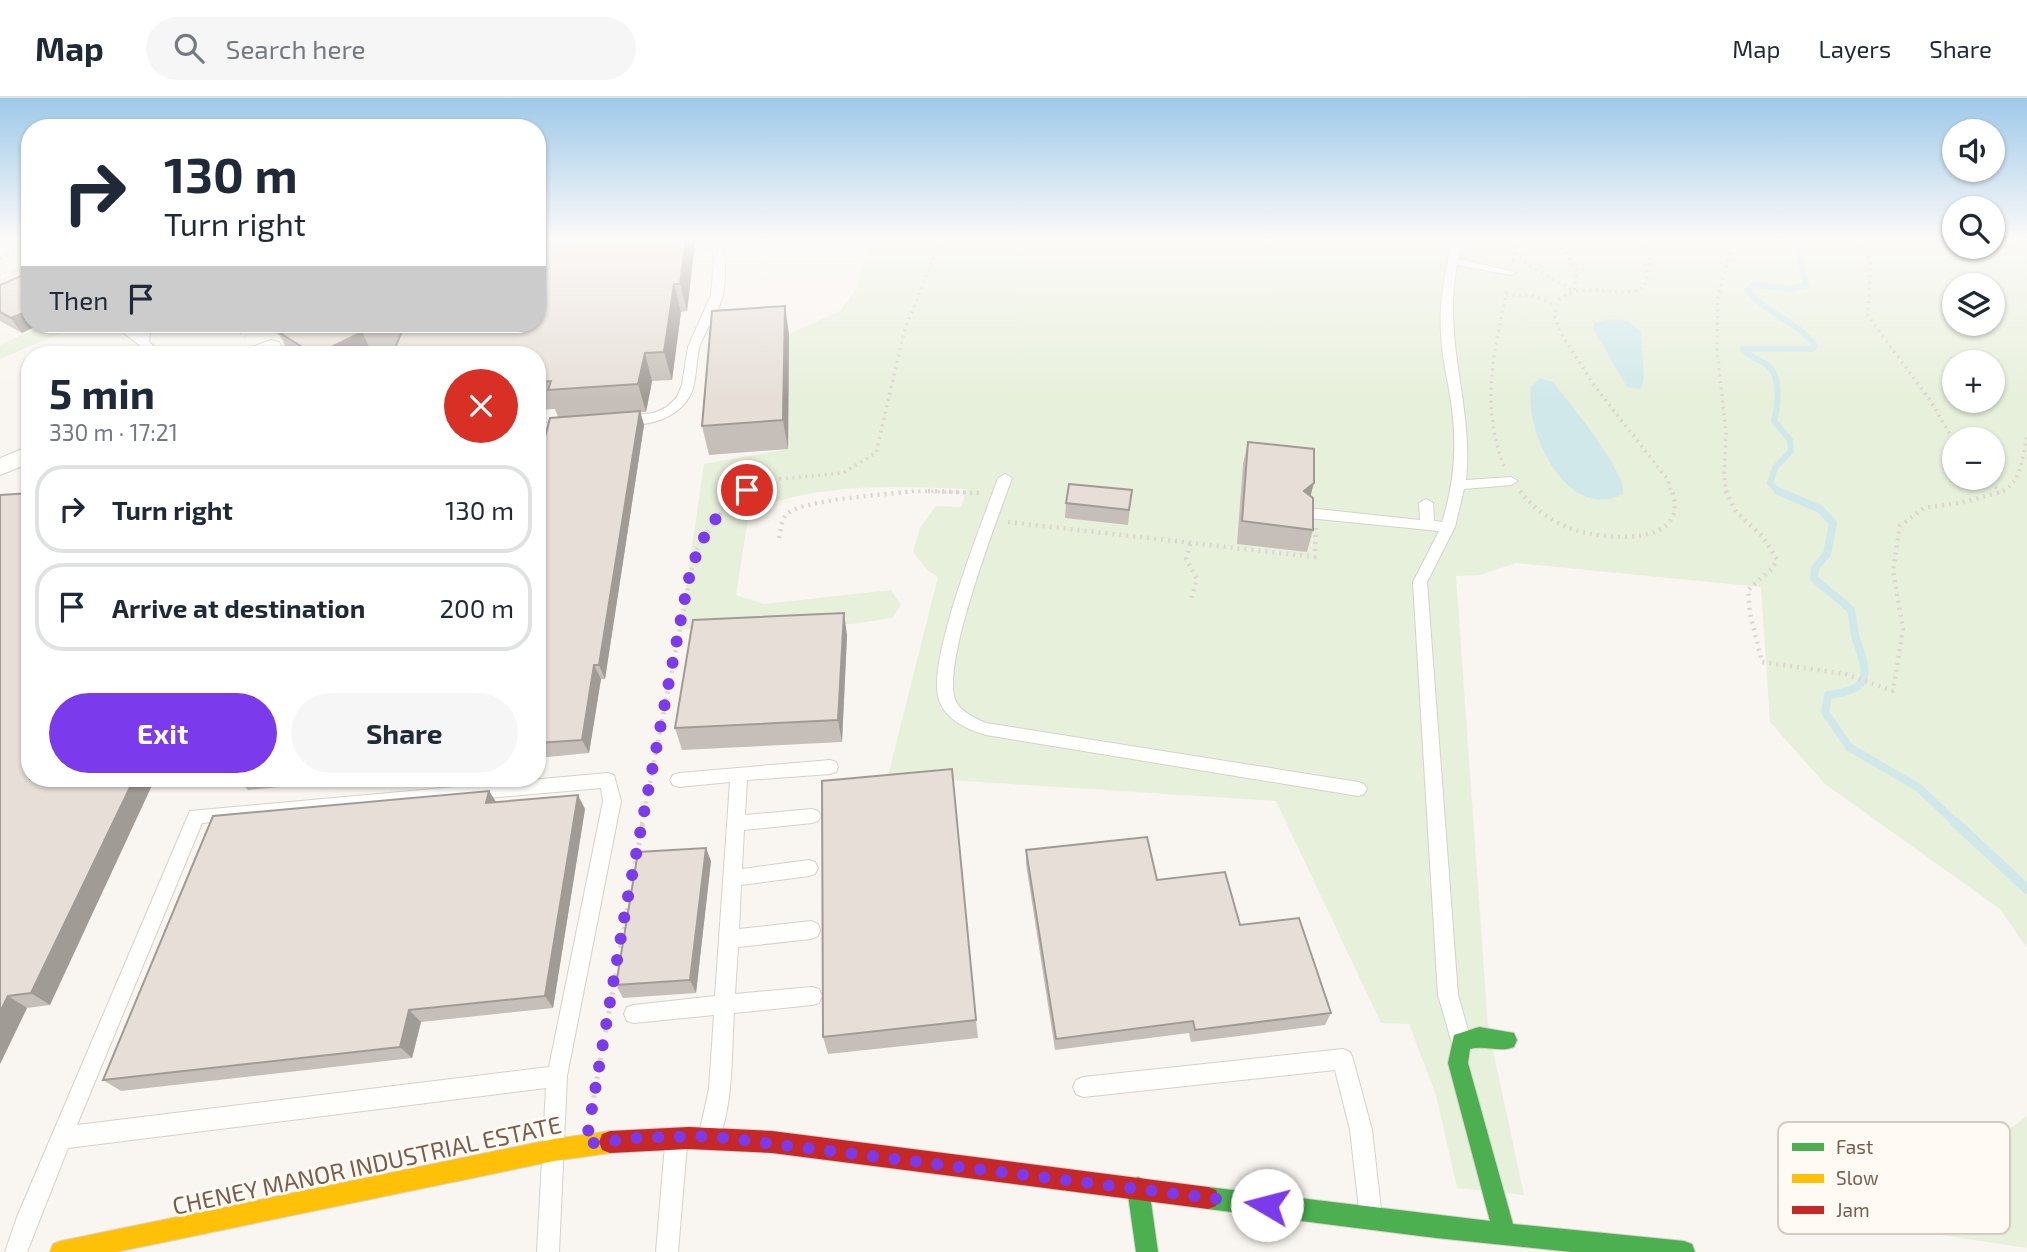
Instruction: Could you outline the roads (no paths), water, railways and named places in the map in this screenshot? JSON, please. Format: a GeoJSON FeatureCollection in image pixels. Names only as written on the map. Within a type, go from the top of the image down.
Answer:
{"type":"FeatureCollection","features":[{"type":"Feature","properties":{"kind":"street"},"geometry":{"type":"LineString","coordinates":[[0,467],[21,458]]}},
{"type":"Feature","properties":{"kind":"street"},"geometry":{"type":"LineString","coordinates":[[1502,1240],[1458,1063],[1461,1042],[1479,1037],[1507,1040]]}},
{"type":"Feature","properties":{"kind":"street","name":"CHENEY MANOR INDUSTRIAL ESTATE"},"geometry":{"type":"LineString","coordinates":[[61,1252],[202,1232],[586,1144],[709,1136],[1138,1188],[1371,1219],[1502,1240],[1684,1252]]}},
{"type":"Feature","properties":{"kind":"street"},"geometry":{"type":"LineString","coordinates":[[1138,1188],[1147,1252]]}},
{"type":"Feature","properties":{"kind":"lane"},"geometry":{"type":"LineString","coordinates":[[603,422],[654,418],[680,403],[686,392],[695,346],[716,300],[717,292]]}},
{"type":"Feature","properties":{"kind":"lane"},"geometry":{"type":"LineString","coordinates":[[1447,292],[1446,326],[1460,425],[1460,485],[1448,527],[1420,582],[1447,983],[1452,1014],[1461,1042]]}},
{"type":"Feature","properties":{"kind":"lane"},"geometry":{"type":"LineString","coordinates":[[131,333],[148,346]]}},
{"type":"Feature","properties":{"kind":"lane"},"geometry":{"type":"LineString","coordinates":[[143,342],[145,333]]}},
{"type":"Feature","properties":{"kind":"lane"},"geometry":{"type":"LineString","coordinates":[[546,428],[578,423]]}},
{"type":"Feature","properties":{"kind":"lane"},"geometry":{"type":"LineString","coordinates":[[1005,478],[967,590],[944,685],[946,696],[960,718],[986,729],[1358,789]]}},
{"type":"Feature","properties":{"kind":"lane"},"geometry":{"type":"LineString","coordinates":[[1460,485],[1511,481]]}},
{"type":"Feature","properties":{"kind":"lane"},"geometry":{"type":"LineString","coordinates":[[1426,503],[1427,525]]}},
{"type":"Feature","properties":{"kind":"lane"},"geometry":{"type":"LineString","coordinates":[[1312,513],[1448,527]]}},
{"type":"Feature","properties":{"kind":"lane"},"geometry":{"type":"LineString","coordinates":[[679,780],[830,767]]}},
{"type":"Feature","properties":{"kind":"lane"},"geometry":{"type":"LineString","coordinates":[[709,1136],[719,1088],[726,1006],[739,775]]}},
{"type":"Feature","properties":{"kind":"lane"},"geometry":{"type":"LineString","coordinates":[[546,785],[608,780],[612,801],[557,1076],[548,1252]]}},
{"type":"Feature","properties":{"kind":"lane"},"geometry":{"type":"LineString","coordinates":[[16,1252],[196,816],[528,787]]}},
{"type":"Feature","properties":{"kind":"lane"},"geometry":{"type":"LineString","coordinates":[[736,823],[812,816]]}},
{"type":"Feature","properties":{"kind":"lane"},"geometry":{"type":"LineString","coordinates":[[733,878],[809,868]]}},
{"type":"Feature","properties":{"kind":"lane"},"geometry":{"type":"LineString","coordinates":[[729,939],[811,930]]}},
{"type":"Feature","properties":{"kind":"lane"},"geometry":{"type":"LineString","coordinates":[[634,1014],[812,996]]}},
{"type":"Feature","properties":{"kind":"lane"},"geometry":{"type":"LineString","coordinates":[[1083,1087],[1343,1059],[1361,1130],[1371,1219]]}},
{"type":"Feature","properties":{"kind":"lane"},"geometry":{"type":"LineString","coordinates":[[62,1138],[557,1076]]}},
{"type":"Feature","properties":{"kind":"lane"},"geometry":{"type":"LineString","coordinates":[[667,1252],[677,1136]]}},
{"type":"Feature","properties":{"kind":"water"},"geometry":{"type":"Polygon","coordinates":[[[1610,319],[1628,321],[1641,332],[1644,379],[1641,389],[1627,387],[1594,330],[1594,323],[1610,319]]]}},
{"type":"Feature","properties":{"kind":"water"},"geometry":{"type":"Polygon","coordinates":[[[1540,378],[1553,382],[1596,438],[1617,471],[1623,494],[1603,500],[1584,496],[1567,484],[1553,468],[1542,448],[1531,405],[1531,387],[1540,378]]]}},
{"type":"Feature","properties":{"kind":"waterway"},"geometry":{"type":"LineString","coordinates":[[1749,292],[1800,330],[1815,346],[1812,349],[1743,349],[1772,370],[1777,383],[1774,421],[1790,440],[1791,451],[1775,468],[1770,483],[1778,491]]}},
{"type":"Feature","properties":{"kind":"waterway"},"geometry":{"type":"LineString","coordinates":[[1778,491],[1820,509],[1833,523],[1827,554],[1815,568],[1814,578],[1851,611],[1863,662],[1863,679],[1860,685],[1842,693],[1828,695],[1825,712],[1849,747],[1919,788],[1957,824]]}},
{"type":"Feature","properties":{"kind":"waterway"},"geometry":{"type":"LineString","coordinates":[[1955,822],[2027,889]]}}]}
